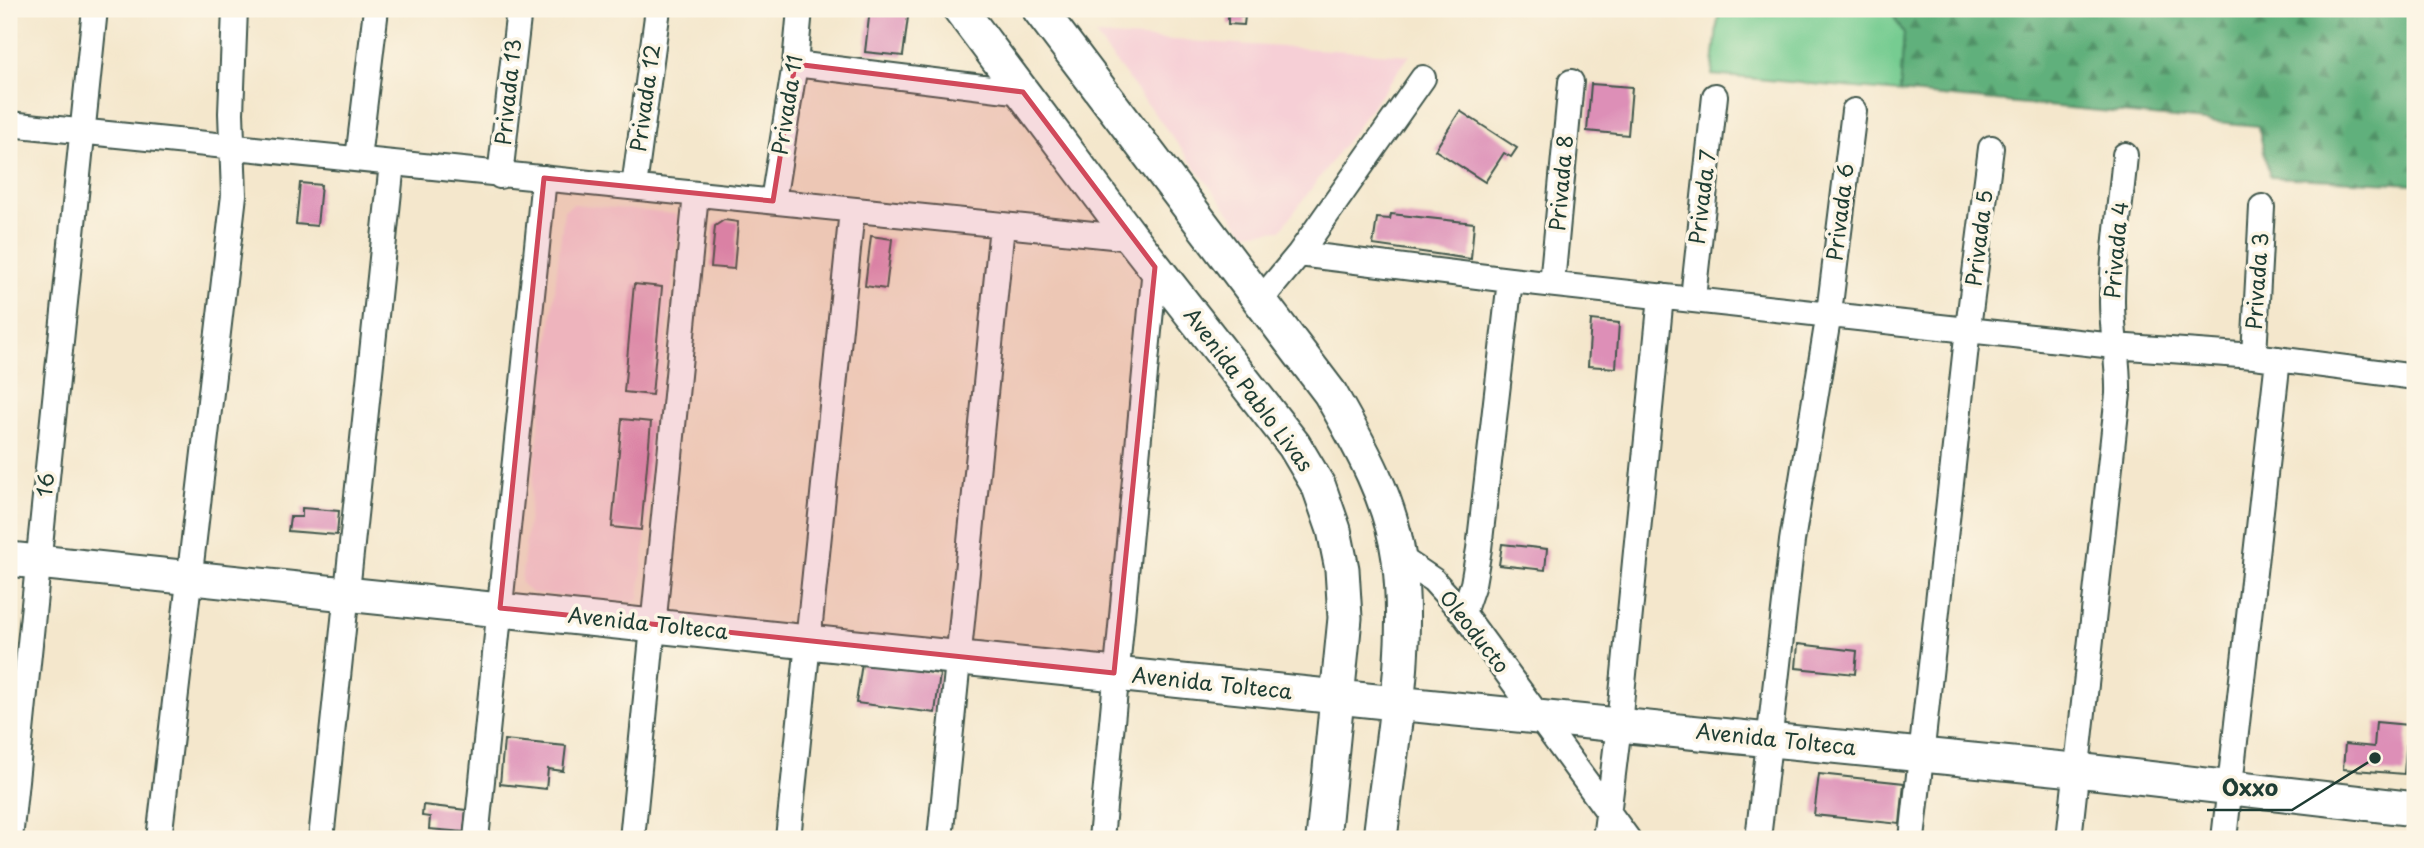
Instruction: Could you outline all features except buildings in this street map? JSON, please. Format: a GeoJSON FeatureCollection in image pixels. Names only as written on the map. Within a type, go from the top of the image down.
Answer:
{"type":"FeatureCollection","features":[{"type":"Feature","properties":{"kind":"street","name":"16"},"geometry":{"type":"LineString","coordinates":[[9,839],[23,560],[84,131],[95,9]]}},
{"type":"Feature","properties":{"kind":"street"},"geometry":{"type":"LineString","coordinates":[[159,839],[192,576],[234,195],[231,113],[235,9]]}},
{"type":"Feature","properties":{"kind":"street"},"geometry":{"type":"LineString","coordinates":[[358,159],[376,9]]}},
{"type":"Feature","properties":{"kind":"street","name":"Privada 13"},"geometry":{"type":"LineString","coordinates":[[500,176],[519,9]]}},
{"type":"Feature","properties":{"kind":"street","name":"Privada 12"},"geometry":{"type":"LineString","coordinates":[[634,187],[658,9]]}},
{"type":"Feature","properties":{"kind":"street","name":"Privada 11"},"geometry":{"type":"LineString","coordinates":[[773,201],[795,64],[800,9]]}},
{"type":"Feature","properties":{"kind":"street","name":"Avenida Pablo Livas"},"geometry":{"type":"LineString","coordinates":[[960,9],[1132,238],[1294,445],[1319,487],[1334,530],[1342,569],[1345,618],[1323,839]]}},
{"type":"Feature","properties":{"kind":"street"},"geometry":{"type":"LineString","coordinates":[[1039,9],[1330,393],[1363,451],[1384,503],[1399,557],[1403,615],[1380,839]]}},
{"type":"Feature","properties":{"kind":"street"},"geometry":{"type":"LineString","coordinates":[[795,64],[1023,92]]}},
{"type":"Feature","properties":{"kind":"street"},"geometry":{"type":"LineString","coordinates":[[1259,302],[1299,254],[1423,78]]}},
{"type":"Feature","properties":{"kind":"street","name":"Privada 8"},"geometry":{"type":"LineString","coordinates":[[1552,284],[1571,82]]}},
{"type":"Feature","properties":{"kind":"street","name":"Privada 7"},"geometry":{"type":"LineString","coordinates":[[1693,298],[1715,96]]}},
{"type":"Feature","properties":{"kind":"street","name":"Privada 6"},"geometry":{"type":"LineString","coordinates":[[1758,839],[1767,738],[1792,541],[1829,313],[1854,111]]}},
{"type":"Feature","properties":{"kind":"street"},"geometry":{"type":"LineString","coordinates":[[9,124],[500,176],[544,178],[1132,238]]}},
{"type":"Feature","properties":{"kind":"street","name":"Privada 5"},"geometry":{"type":"LineString","coordinates":[[1912,839],[1968,328],[1991,148]]}},
{"type":"Feature","properties":{"kind":"street","name":"Privada 4"},"geometry":{"type":"LineString","coordinates":[[2069,839],[2118,394],[2119,369],[2114,346],[2112,296],[2125,155]]}},
{"type":"Feature","properties":{"kind":"street"},"geometry":{"type":"LineString","coordinates":[[321,839],[392,163]]}},
{"type":"Feature","properties":{"kind":"street"},"geometry":{"type":"LineString","coordinates":[[476,839],[544,178]]}},
{"type":"Feature","properties":{"kind":"street"},"geometry":{"type":"LineString","coordinates":[[632,839],[696,194]]}},
{"type":"Feature","properties":{"kind":"street","name":"Privada 3"},"geometry":{"type":"LineString","coordinates":[[2224,839],[2231,787],[2266,357],[2262,207]]}},
{"type":"Feature","properties":{"kind":"street"},"geometry":{"type":"LineString","coordinates":[[788,839],[852,210]]}},
{"type":"Feature","properties":{"kind":"street"},"geometry":{"type":"LineString","coordinates":[[940,839],[1002,226]]}},
{"type":"Feature","properties":{"kind":"street"},"geometry":{"type":"LineString","coordinates":[[1299,254],[1510,280],[2114,346],[2266,357],[2415,377]]}},
{"type":"Feature","properties":{"kind":"street"},"geometry":{"type":"LineString","coordinates":[[1101,839],[1114,673],[1155,267]]}},
{"type":"Feature","properties":{"kind":"street"},"geometry":{"type":"LineString","coordinates":[[1463,613],[1473,583],[1479,549],[1510,280]]}},
{"type":"Feature","properties":{"kind":"street"},"geometry":{"type":"LineString","coordinates":[[1605,839],[1619,725],[1661,296]]}},
{"type":"Feature","properties":{"kind":"street","name":"Oleoducto"},"geometry":{"type":"LineString","coordinates":[[1399,557],[1433,580],[1463,613],[1629,839]]}},
{"type":"Feature","properties":{"kind":"street","name":"Avenida Tolteca"},"geometry":{"type":"LineString","coordinates":[[23,560],[1540,718],[1767,738],[2415,809]]}},
{"type":"Feature","properties":{"kind":"highlighted area"},"geometry":{"type":"Polygon","coordinates":[[[795,64],[1023,92],[1155,267],[1114,673],[500,608],[544,178],[773,201],[795,64]]]}},
{"type":"Feature","properties":{"kind":"shaded area"},"geometry":{"type":"Polygon","coordinates":[[[1095,35],[1410,55],[1281,230],[1245,233],[1095,35]]]}},
{"type":"Feature","properties":{"kind":"shaded area"},"geometry":{"type":"Polygon","coordinates":[[[573,204],[675,214],[679,222],[639,598],[632,603],[531,593],[521,583],[564,210],[573,204]]]}},
{"type":"Feature","properties":{"kind":"green space"},"geometry":{"type":"Polygon","coordinates":[[[1719,9],[1889,9],[1904,33],[1900,92],[1712,75],[1719,9]]]}},
{"type":"Feature","properties":{"kind":"green space"},"geometry":{"type":"Polygon","coordinates":[[[1889,9],[2415,9],[2415,184],[2270,177],[2258,126],[1900,92],[1904,33],[1889,9]]]}},
{"type":"Feature","properties":{"kind":"place","name":"Oxxo"},"geometry":{"type":"Point","coordinates":[2375,758]}}]}
